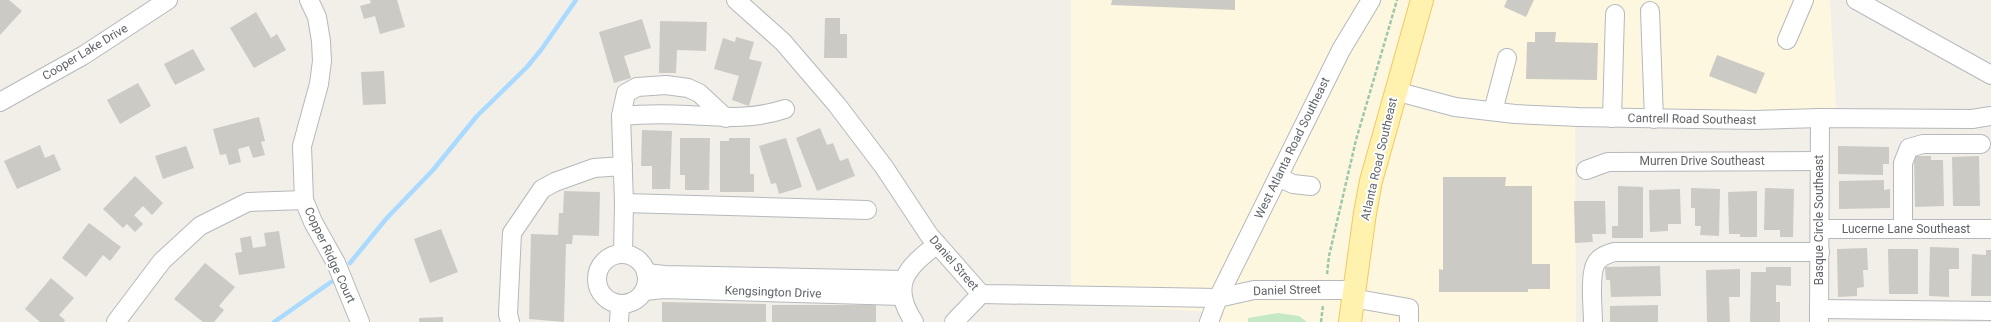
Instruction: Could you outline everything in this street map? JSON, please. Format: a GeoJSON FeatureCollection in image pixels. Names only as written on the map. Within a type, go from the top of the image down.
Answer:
{"type":"FeatureCollection","features":[{"type":"Feature","properties":{"kind":"main road","name":"Atlanta Road Southeast"},"geometry":{"type":"LineString","coordinates":[[1350,322],[1371,181],[1395,91],[1422,0]]}},
{"type":"Feature","properties":{"kind":"street","name":"Cooper Lake Drive"},"geometry":{"type":"LineString","coordinates":[[0,102],[84,55],[168,0]]}},
{"type":"Feature","properties":{"kind":"street","name":"Copper Ridge Court"},"geometry":{"type":"LineString","coordinates":[[309,0],[317,17],[322,41],[322,61],[319,84],[302,146],[304,200],[313,222],[336,263],[360,322]]}},
{"type":"Feature","properties":{"kind":"street","name":"Daniel Street"},"geometry":{"type":"LineString","coordinates":[[736,0],[782,42],[837,105],[884,167],[929,235],[981,294],[1218,298],[1254,290],[1353,294],[1409,308],[1409,322]]}},
{"type":"Feature","properties":{"kind":"street","name":"West Atlanta Road Southeast"},"geometry":{"type":"LineString","coordinates":[[1209,322],[1218,298],[1341,50],[1371,0]]}},
{"type":"Feature","properties":{"kind":"street"},"geometry":{"type":"LineString","coordinates":[[1787,40],[1804,0]]}},
{"type":"Feature","properties":{"kind":"street"},"geometry":{"type":"LineString","coordinates":[[1856,0],[1991,75]]}},
{"type":"Feature","properties":{"kind":"street"},"geometry":{"type":"LineString","coordinates":[[1650,11],[1654,119]]}},
{"type":"Feature","properties":{"kind":"street"},"geometry":{"type":"LineString","coordinates":[[1612,118],[1615,14]]}},
{"type":"Feature","properties":{"kind":"street"},"geometry":{"type":"LineString","coordinates":[[1493,111],[1507,58]]}},
{"type":"Feature","properties":{"kind":"street"},"geometry":{"type":"LineString","coordinates":[[623,254],[624,203],[621,116],[626,93],[637,87],[666,85],[688,88],[699,93],[726,118]]}},
{"type":"Feature","properties":{"kind":"street","name":"Cantrell Road Southeast"},"geometry":{"type":"LineString","coordinates":[[1395,91],[1455,107],[1531,115],[1654,119],[1755,120],[1820,118],[1972,119],[1991,116]]}},
{"type":"Feature","properties":{"kind":"street"},"geometry":{"type":"LineString","coordinates":[[621,116],[658,114],[726,118],[767,115],[785,109]]}},
{"type":"Feature","properties":{"kind":"street","name":"Basque Circle Southeast"},"geometry":{"type":"LineString","coordinates":[[1819,315],[1820,118]]}},
{"type":"Feature","properties":{"kind":"street"},"geometry":{"type":"LineString","coordinates":[[1903,229],[1903,162],[1909,148],[1923,144],[1981,144]]}},
{"type":"Feature","properties":{"kind":"street","name":"Murren Drive Southeast"},"geometry":{"type":"LineString","coordinates":[[1586,170],[1608,162],[1819,161]]}},
{"type":"Feature","properties":{"kind":"street"},"geometry":{"type":"LineString","coordinates":[[510,322],[508,314],[512,233],[542,190],[555,182],[594,168],[623,166]]}},
{"type":"Feature","properties":{"kind":"street"},"geometry":{"type":"LineString","coordinates":[[1278,177],[1293,184],[1311,186]]}},
{"type":"Feature","properties":{"kind":"street"},"geometry":{"type":"LineString","coordinates":[[116,322],[162,261],[200,226],[248,202],[304,200]]}},
{"type":"Feature","properties":{"kind":"street"},"geometry":{"type":"LineString","coordinates":[[624,203],[867,210]]}},
{"type":"Feature","properties":{"kind":"street","name":"Lucerne Lane Southeast"},"geometry":{"type":"LineString","coordinates":[[1820,229],[1991,229]]}},
{"type":"Feature","properties":{"kind":"street"},"geometry":{"type":"LineString","coordinates":[[914,322],[902,288],[914,263],[936,244]]}},
{"type":"Feature","properties":{"kind":"street"},"geometry":{"type":"LineString","coordinates":[[1593,322],[1593,272],[1596,262],[1604,255],[1614,252],[1820,252]]}},
{"type":"Feature","properties":{"kind":"street"},"geometry":{"type":"LineString","coordinates":[[623,254],[633,257],[638,261],[646,273],[647,283],[644,291],[635,300],[625,304],[614,303],[603,296],[599,291],[597,276],[599,268],[605,261],[614,255],[623,254]]}},
{"type":"Feature","properties":{"kind":"street","name":"Kengsington Drive"},"geometry":{"type":"LineString","coordinates":[[646,273],[902,288]]}},
{"type":"Feature","properties":{"kind":"street","name":"Kengsington Drive"},"geometry":{"type":"LineString","coordinates":[[644,291],[664,289],[902,288]]}},
{"type":"Feature","properties":{"kind":"street"},"geometry":{"type":"LineString","coordinates":[[954,322],[981,294]]}},
{"type":"Feature","properties":{"kind":"street"},"geometry":{"type":"LineString","coordinates":[[619,322],[620,304]]}},
{"type":"Feature","properties":{"kind":"street"},"geometry":{"type":"LineString","coordinates":[[1819,315],[1991,311]]}},
{"type":"Feature","properties":{"kind":"path"},"geometry":{"type":"LineString","coordinates":[[1329,256],[1356,140],[1397,0]]}},
{"type":"Feature","properties":{"kind":"shaded area"},"geometry":{"type":"Polygon","coordinates":[[[1071,0],[1830,0],[1837,125],[1729,129],[1575,108],[1576,322],[1220,322],[1224,313],[1071,303],[1071,0]]]}},
{"type":"Feature","properties":{"kind":"green space"},"geometry":{"type":"Polygon","coordinates":[[[1278,313],[1299,316],[1307,322],[1248,322],[1248,318],[1278,313]]]}},
{"type":"Feature","properties":{"kind":"building"},"geometry":{"type":"Polygon","coordinates":[[[0,0],[9,0],[22,11],[0,35],[0,0]]]}},
{"type":"Feature","properties":{"kind":"building"},"geometry":{"type":"Polygon","coordinates":[[[370,0],[397,0],[405,27],[380,34],[375,16],[364,19],[360,6],[371,3],[370,0]]]}},
{"type":"Feature","properties":{"kind":"building"},"geometry":{"type":"Polygon","coordinates":[[[1112,0],[1235,0],[1235,10],[1111,5],[1112,0]]]}},
{"type":"Feature","properties":{"kind":"building"},"geometry":{"type":"Polygon","coordinates":[[[1507,0],[1534,0],[1526,17],[1504,7],[1507,0]]]}},
{"type":"Feature","properties":{"kind":"building"},"geometry":{"type":"Polygon","coordinates":[[[256,12],[271,38],[277,34],[286,50],[254,68],[230,28],[256,12]]]}},
{"type":"Feature","properties":{"kind":"building"},"geometry":{"type":"Polygon","coordinates":[[[825,18],[840,18],[840,34],[847,34],[847,58],[824,58],[825,18]]]}},
{"type":"Feature","properties":{"kind":"building"},"geometry":{"type":"Polygon","coordinates":[[[642,19],[651,48],[624,56],[631,78],[614,83],[599,32],[642,19]]]}},
{"type":"Feature","properties":{"kind":"building"},"geometry":{"type":"Polygon","coordinates":[[[660,21],[707,22],[706,51],[677,50],[676,73],[659,73],[660,21]]]}},
{"type":"Feature","properties":{"kind":"building"},"geometry":{"type":"Polygon","coordinates":[[[1535,32],[1556,32],[1555,42],[1598,43],[1597,80],[1526,79],[1527,42],[1535,42],[1535,32]]]}},
{"type":"Feature","properties":{"kind":"building"},"geometry":{"type":"Polygon","coordinates":[[[736,37],[754,42],[749,59],[762,62],[749,106],[732,100],[739,76],[714,69],[723,38],[735,42],[736,37]]]}},
{"type":"Feature","properties":{"kind":"building"},"geometry":{"type":"Polygon","coordinates":[[[193,49],[205,70],[175,85],[164,64],[193,49]]]}},
{"type":"Feature","properties":{"kind":"building"},"geometry":{"type":"Polygon","coordinates":[[[1717,55],[1765,73],[1756,94],[1709,76],[1717,55]]]}},
{"type":"Feature","properties":{"kind":"building"},"geometry":{"type":"Polygon","coordinates":[[[384,71],[386,104],[363,105],[361,72],[384,71]]]}},
{"type":"Feature","properties":{"kind":"building"},"geometry":{"type":"Polygon","coordinates":[[[138,83],[151,106],[120,124],[107,100],[138,83]]]}},
{"type":"Feature","properties":{"kind":"building"},"geometry":{"type":"Polygon","coordinates":[[[259,117],[265,141],[261,142],[265,155],[253,158],[249,146],[238,149],[241,162],[229,165],[226,154],[220,155],[213,129],[259,117]]]}},
{"type":"Feature","properties":{"kind":"building"},"geometry":{"type":"Polygon","coordinates":[[[820,128],[827,145],[833,143],[840,161],[848,158],[855,176],[817,191],[796,138],[820,128]]]}},
{"type":"Feature","properties":{"kind":"building"},"geometry":{"type":"Polygon","coordinates":[[[642,130],[672,131],[670,189],[652,189],[652,166],[641,166],[642,130]]]}},
{"type":"Feature","properties":{"kind":"building"},"geometry":{"type":"Polygon","coordinates":[[[680,138],[710,138],[709,190],[685,190],[685,175],[680,175],[680,138]]]}},
{"type":"Feature","properties":{"kind":"building"},"geometry":{"type":"Polygon","coordinates":[[[729,138],[750,138],[750,174],[754,174],[754,192],[720,192],[720,141],[729,141],[729,138]]]}},
{"type":"Feature","properties":{"kind":"building"},"geometry":{"type":"Polygon","coordinates":[[[786,138],[802,187],[779,194],[776,183],[771,184],[759,146],[786,138]]]}},
{"type":"Feature","properties":{"kind":"building"},"geometry":{"type":"Polygon","coordinates":[[[40,145],[45,158],[54,154],[61,170],[17,189],[4,161],[40,145]]]}},
{"type":"Feature","properties":{"kind":"building"},"geometry":{"type":"Polygon","coordinates":[[[186,146],[194,168],[163,179],[155,156],[186,146]]]}},
{"type":"Feature","properties":{"kind":"building"},"geometry":{"type":"Polygon","coordinates":[[[1838,146],[1889,147],[1889,164],[1883,164],[1883,175],[1838,174],[1838,146]]]}},
{"type":"Feature","properties":{"kind":"building"},"geometry":{"type":"Polygon","coordinates":[[[1914,156],[1931,156],[1931,160],[1943,160],[1944,206],[1915,207],[1914,156]]]}},
{"type":"Feature","properties":{"kind":"building"},"geometry":{"type":"Polygon","coordinates":[[[1979,156],[1980,206],[1953,206],[1952,157],[1979,156]]]}},
{"type":"Feature","properties":{"kind":"building"},"geometry":{"type":"Polygon","coordinates":[[[135,176],[163,203],[152,215],[143,206],[134,215],[143,224],[135,232],[127,224],[123,228],[103,209],[135,176]]]}},
{"type":"Feature","properties":{"kind":"building"},"geometry":{"type":"Polygon","coordinates":[[[1443,177],[1506,177],[1505,186],[1532,186],[1532,264],[1550,264],[1550,289],[1528,289],[1528,292],[1439,292],[1439,269],[1443,270],[1443,177]]]}},
{"type":"Feature","properties":{"kind":"building"},"geometry":{"type":"Polygon","coordinates":[[[1884,180],[1884,190],[1890,189],[1890,208],[1839,209],[1839,181],[1884,180]]]}},
{"type":"Feature","properties":{"kind":"building"},"geometry":{"type":"Polygon","coordinates":[[[1618,186],[1643,187],[1643,238],[1612,238],[1612,226],[1618,226],[1618,186]]]}},
{"type":"Feature","properties":{"kind":"building"},"geometry":{"type":"Polygon","coordinates":[[[1691,188],[1720,189],[1719,236],[1700,235],[1701,226],[1695,226],[1695,208],[1691,208],[1691,188]]]}},
{"type":"Feature","properties":{"kind":"building"},"geometry":{"type":"Polygon","coordinates":[[[1765,188],[1794,189],[1793,237],[1780,237],[1780,230],[1764,230],[1765,188]]]}},
{"type":"Feature","properties":{"kind":"building"},"geometry":{"type":"Polygon","coordinates":[[[1680,189],[1681,224],[1668,224],[1668,231],[1650,232],[1649,190],[1680,189]]]}},
{"type":"Feature","properties":{"kind":"building"},"geometry":{"type":"Polygon","coordinates":[[[564,191],[600,192],[599,236],[573,235],[572,244],[566,244],[564,322],[529,319],[531,234],[558,235],[559,213],[563,213],[564,191]]]}},
{"type":"Feature","properties":{"kind":"building"},"geometry":{"type":"Polygon","coordinates":[[[1757,191],[1757,237],[1740,237],[1740,234],[1729,234],[1728,192],[1757,191]]]}},
{"type":"Feature","properties":{"kind":"building"},"geometry":{"type":"Polygon","coordinates":[[[1574,201],[1605,201],[1606,234],[1592,234],[1593,242],[1575,243],[1574,201]]]}},
{"type":"Feature","properties":{"kind":"building"},"geometry":{"type":"Polygon","coordinates":[[[89,223],[121,247],[110,261],[103,255],[86,277],[62,258],[89,223]]]}},
{"type":"Feature","properties":{"kind":"building"},"geometry":{"type":"Polygon","coordinates":[[[441,229],[458,272],[430,283],[414,239],[441,229]]]}},
{"type":"Feature","properties":{"kind":"building"},"geometry":{"type":"Polygon","coordinates":[[[279,231],[285,268],[239,275],[235,253],[242,252],[240,238],[251,236],[253,248],[266,246],[264,233],[279,231]]]}},
{"type":"Feature","properties":{"kind":"building"},"geometry":{"type":"Polygon","coordinates":[[[1930,247],[1959,248],[1959,269],[1949,269],[1949,297],[1929,296],[1930,247]]]}},
{"type":"Feature","properties":{"kind":"building"},"geometry":{"type":"Polygon","coordinates":[[[1867,248],[1868,270],[1863,270],[1864,287],[1857,288],[1857,296],[1838,297],[1837,249],[1867,248]]]}},
{"type":"Feature","properties":{"kind":"building"},"geometry":{"type":"Polygon","coordinates":[[[1888,249],[1918,249],[1918,294],[1889,294],[1888,249]]]}},
{"type":"Feature","properties":{"kind":"building"},"geometry":{"type":"Polygon","coordinates":[[[1986,250],[1991,250],[1991,296],[1971,296],[1972,254],[1986,255],[1986,250]]]}},
{"type":"Feature","properties":{"kind":"building"},"geometry":{"type":"Polygon","coordinates":[[[205,263],[235,287],[219,306],[224,310],[214,322],[203,322],[174,299],[205,263]]]}},
{"type":"Feature","properties":{"kind":"building"},"geometry":{"type":"Polygon","coordinates":[[[1660,266],[1661,296],[1611,297],[1610,280],[1606,280],[1605,267],[1660,266]]]}},
{"type":"Feature","properties":{"kind":"building"},"geometry":{"type":"Polygon","coordinates":[[[1766,267],[1791,267],[1791,286],[1776,285],[1776,302],[1780,302],[1780,322],[1750,322],[1751,272],[1766,272],[1766,267]]]}},
{"type":"Feature","properties":{"kind":"building"},"geometry":{"type":"Polygon","coordinates":[[[1740,269],[1740,297],[1729,297],[1730,322],[1707,322],[1706,270],[1740,269]]]}},
{"type":"Feature","properties":{"kind":"building"},"geometry":{"type":"Polygon","coordinates":[[[51,278],[74,298],[59,315],[65,320],[64,322],[40,322],[25,309],[51,278]]]}},
{"type":"Feature","properties":{"kind":"building"},"geometry":{"type":"Polygon","coordinates":[[[662,302],[766,304],[766,322],[662,322],[662,302]]]}},
{"type":"Feature","properties":{"kind":"building"},"geometry":{"type":"Polygon","coordinates":[[[772,305],[876,305],[876,322],[772,322],[772,305]]]}},
{"type":"Feature","properties":{"kind":"building"},"geometry":{"type":"Polygon","coordinates":[[[1658,305],[1658,322],[1610,322],[1610,306],[1658,305]]]}},
{"type":"Feature","properties":{"kind":"building"},"geometry":{"type":"Polygon","coordinates":[[[443,317],[443,322],[419,322],[419,318],[443,317]]]}},
{"type":"Feature","properties":{"kind":"waterway"},"geometry":{"type":"LineString","coordinates":[[350,263],[386,219],[433,170],[477,116],[527,67],[541,50],[576,0]]}},
{"type":"Feature","properties":{"kind":"waterway"},"geometry":{"type":"LineString","coordinates":[[274,322],[331,282]]}}]}
